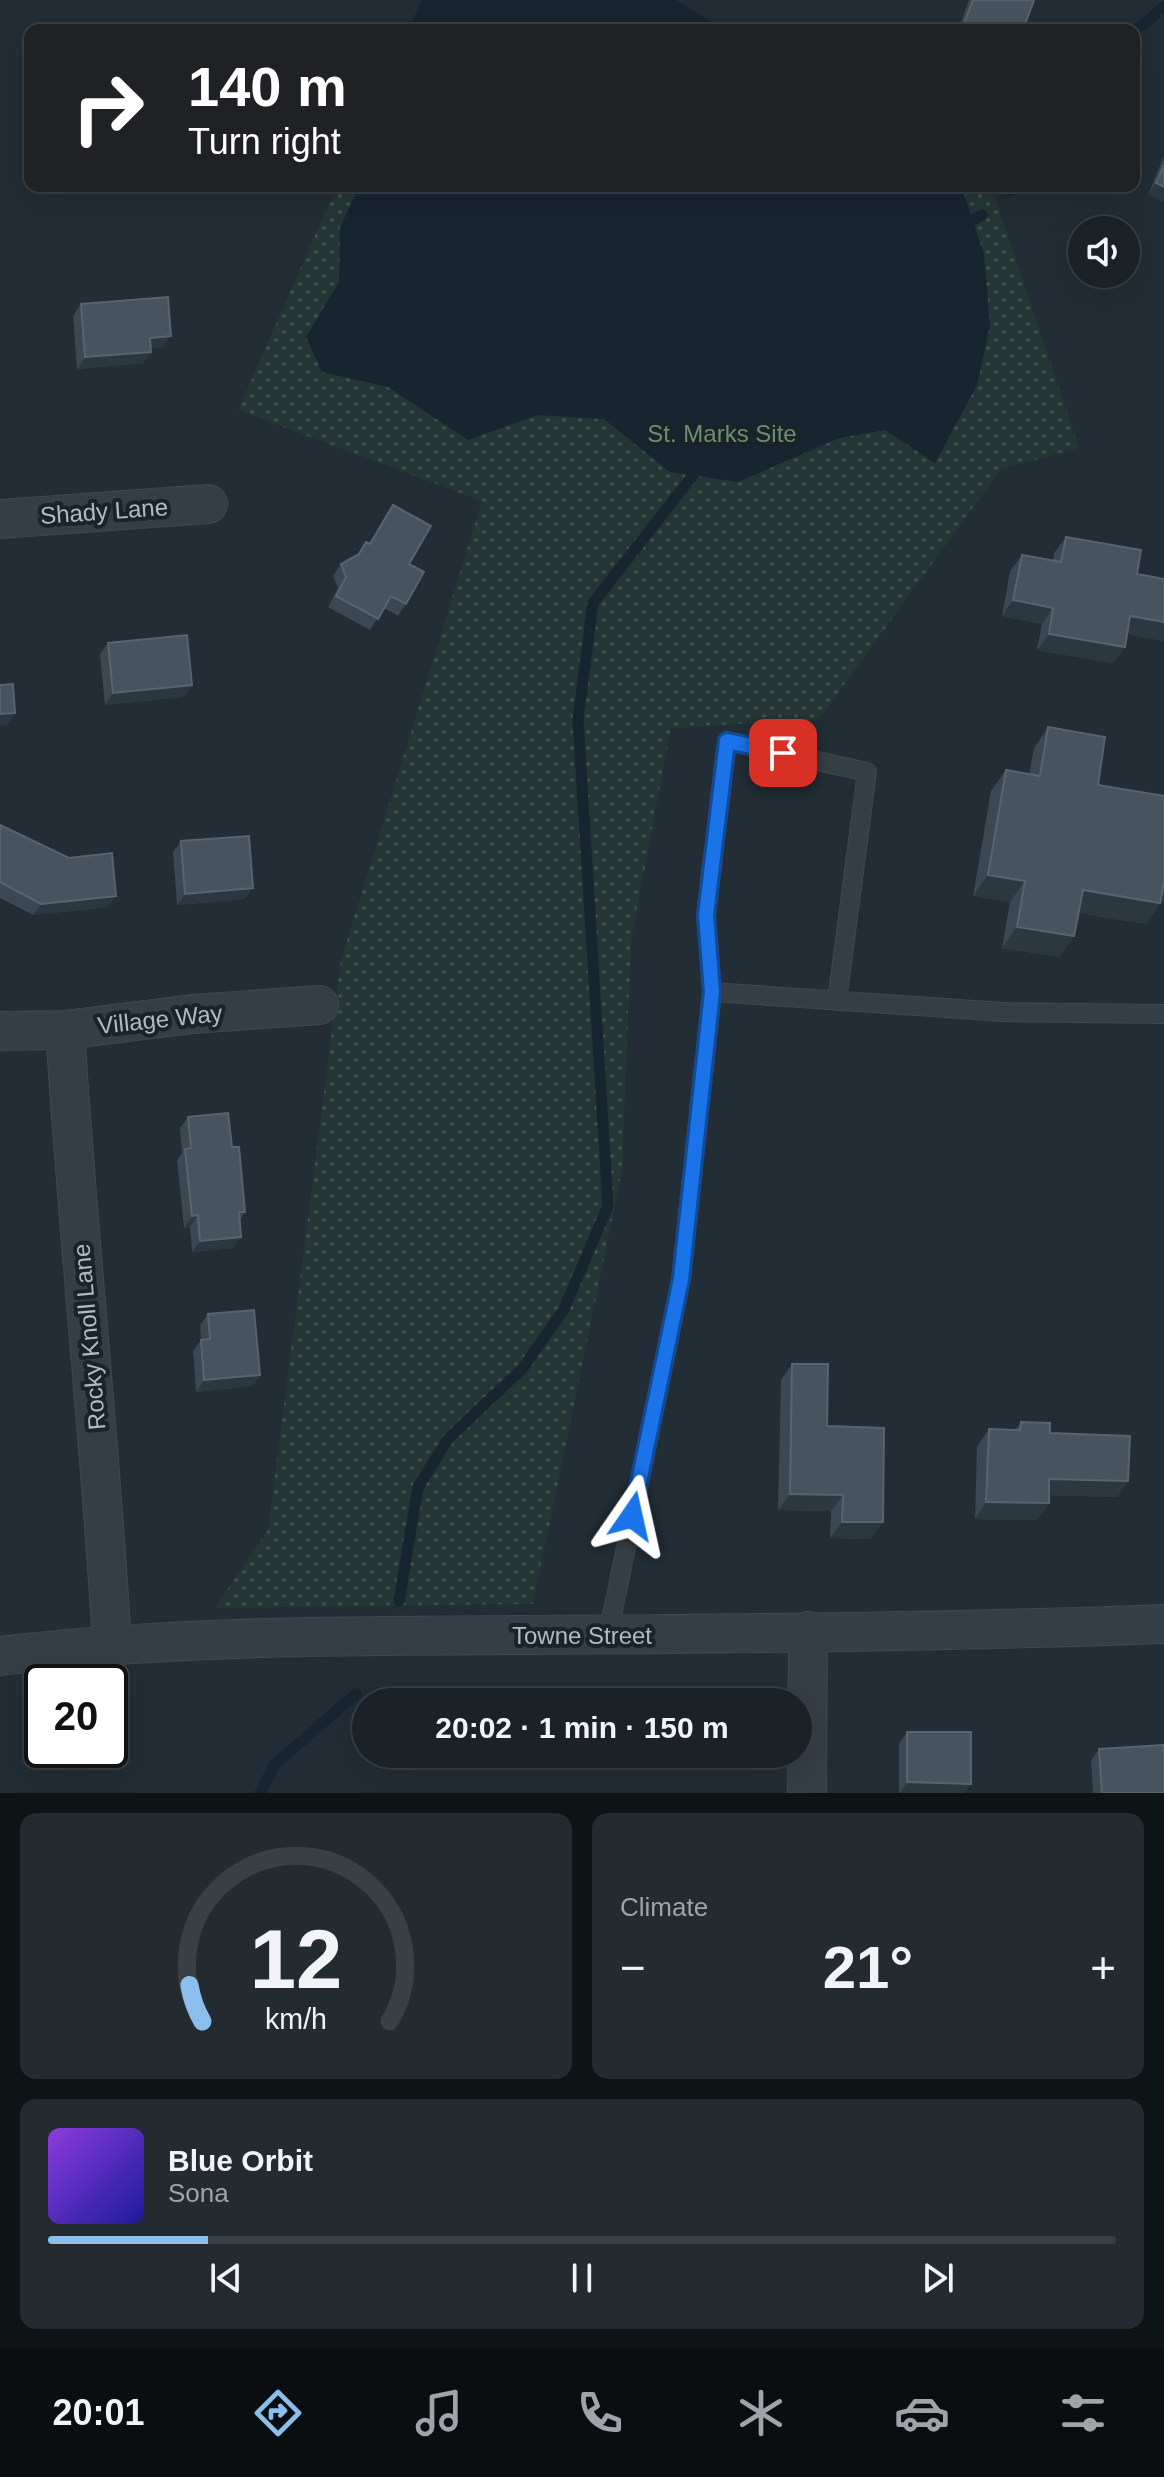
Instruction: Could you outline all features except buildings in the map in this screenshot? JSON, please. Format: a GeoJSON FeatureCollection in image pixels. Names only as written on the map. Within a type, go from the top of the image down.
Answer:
{"type":"FeatureCollection","features":[{"type":"Feature","properties":{"kind":"street","name":"Shady Lane"},"geometry":{"type":"LineString","coordinates":[[0,519],[208,504]]}},
{"type":"Feature","properties":{"kind":"street","name":"Village Way"},"geometry":{"type":"LineString","coordinates":[[0,1031],[65,1030],[193,1014],[319,1005]]}},
{"type":"Feature","properties":{"kind":"street","name":"Rocky Knoll Lane"},"geometry":{"type":"LineString","coordinates":[[65,1030],[73,1163],[106,1534],[112,1644]]}},
{"type":"Feature","properties":{"kind":"street","name":"Towne Street"},"geometry":{"type":"LineString","coordinates":[[0,1656],[112,1644],[329,1635],[997,1630],[1164,1624]]}},
{"type":"Feature","properties":{"kind":"street"},"geometry":{"type":"LineString","coordinates":[[807,1793],[808,1631]]}},
{"type":"Feature","properties":{"kind":"lane"},"geometry":{"type":"LineString","coordinates":[[608,1635],[681,1279],[712,992],[706,915],[727,741],[867,772],[837,1001]]}},
{"type":"Feature","properties":{"kind":"lane"},"geometry":{"type":"LineString","coordinates":[[712,992],[1004,1012],[1164,1014]]}},
{"type":"Feature","properties":{"kind":"green space","name":"St. Marks Site"},"geometry":{"type":"Polygon","coordinates":[[[334,192],[993,192],[1079,448],[1001,469],[819,719],[671,728],[631,941],[622,1171],[533,1604],[215,1608],[268,1530],[341,960],[482,501],[238,410],[334,192]]]}},
{"type":"Feature","properties":{"kind":"water"},"geometry":{"type":"Polygon","coordinates":[[[422,0],[676,0],[715,24],[411,24],[422,0]]]}},
{"type":"Feature","properties":{"kind":"water"},"geometry":{"type":"Polygon","coordinates":[[[356,192],[961,192],[984,254],[990,326],[977,385],[935,463],[885,430],[839,438],[738,482],[670,472],[604,419],[537,415],[468,440],[388,387],[322,372],[306,337],[339,282],[340,228],[356,192]]]}},
{"type":"Feature","properties":{"kind":"waterway"},"geometry":{"type":"LineString","coordinates":[[1140,27],[1164,7]]}},
{"type":"Feature","properties":{"kind":"waterway"},"geometry":{"type":"LineString","coordinates":[[962,226],[982,215]]}},
{"type":"Feature","properties":{"kind":"waterway"},"geometry":{"type":"LineString","coordinates":[[399,1601],[418,1487],[448,1439],[523,1368],[564,1309],[608,1206],[578,719],[593,603],[701,465]]}},
{"type":"Feature","properties":{"kind":"waterway"},"geometry":{"type":"LineString","coordinates":[[260,1793],[275,1764],[352,1697]]}},
{"type":"Feature","properties":{"kind":"route"},"geometry":{"type":"LineString","coordinates":[[632,1516],[681,1279],[712,992],[706,915],[727,741],[783,753]]}}]}
